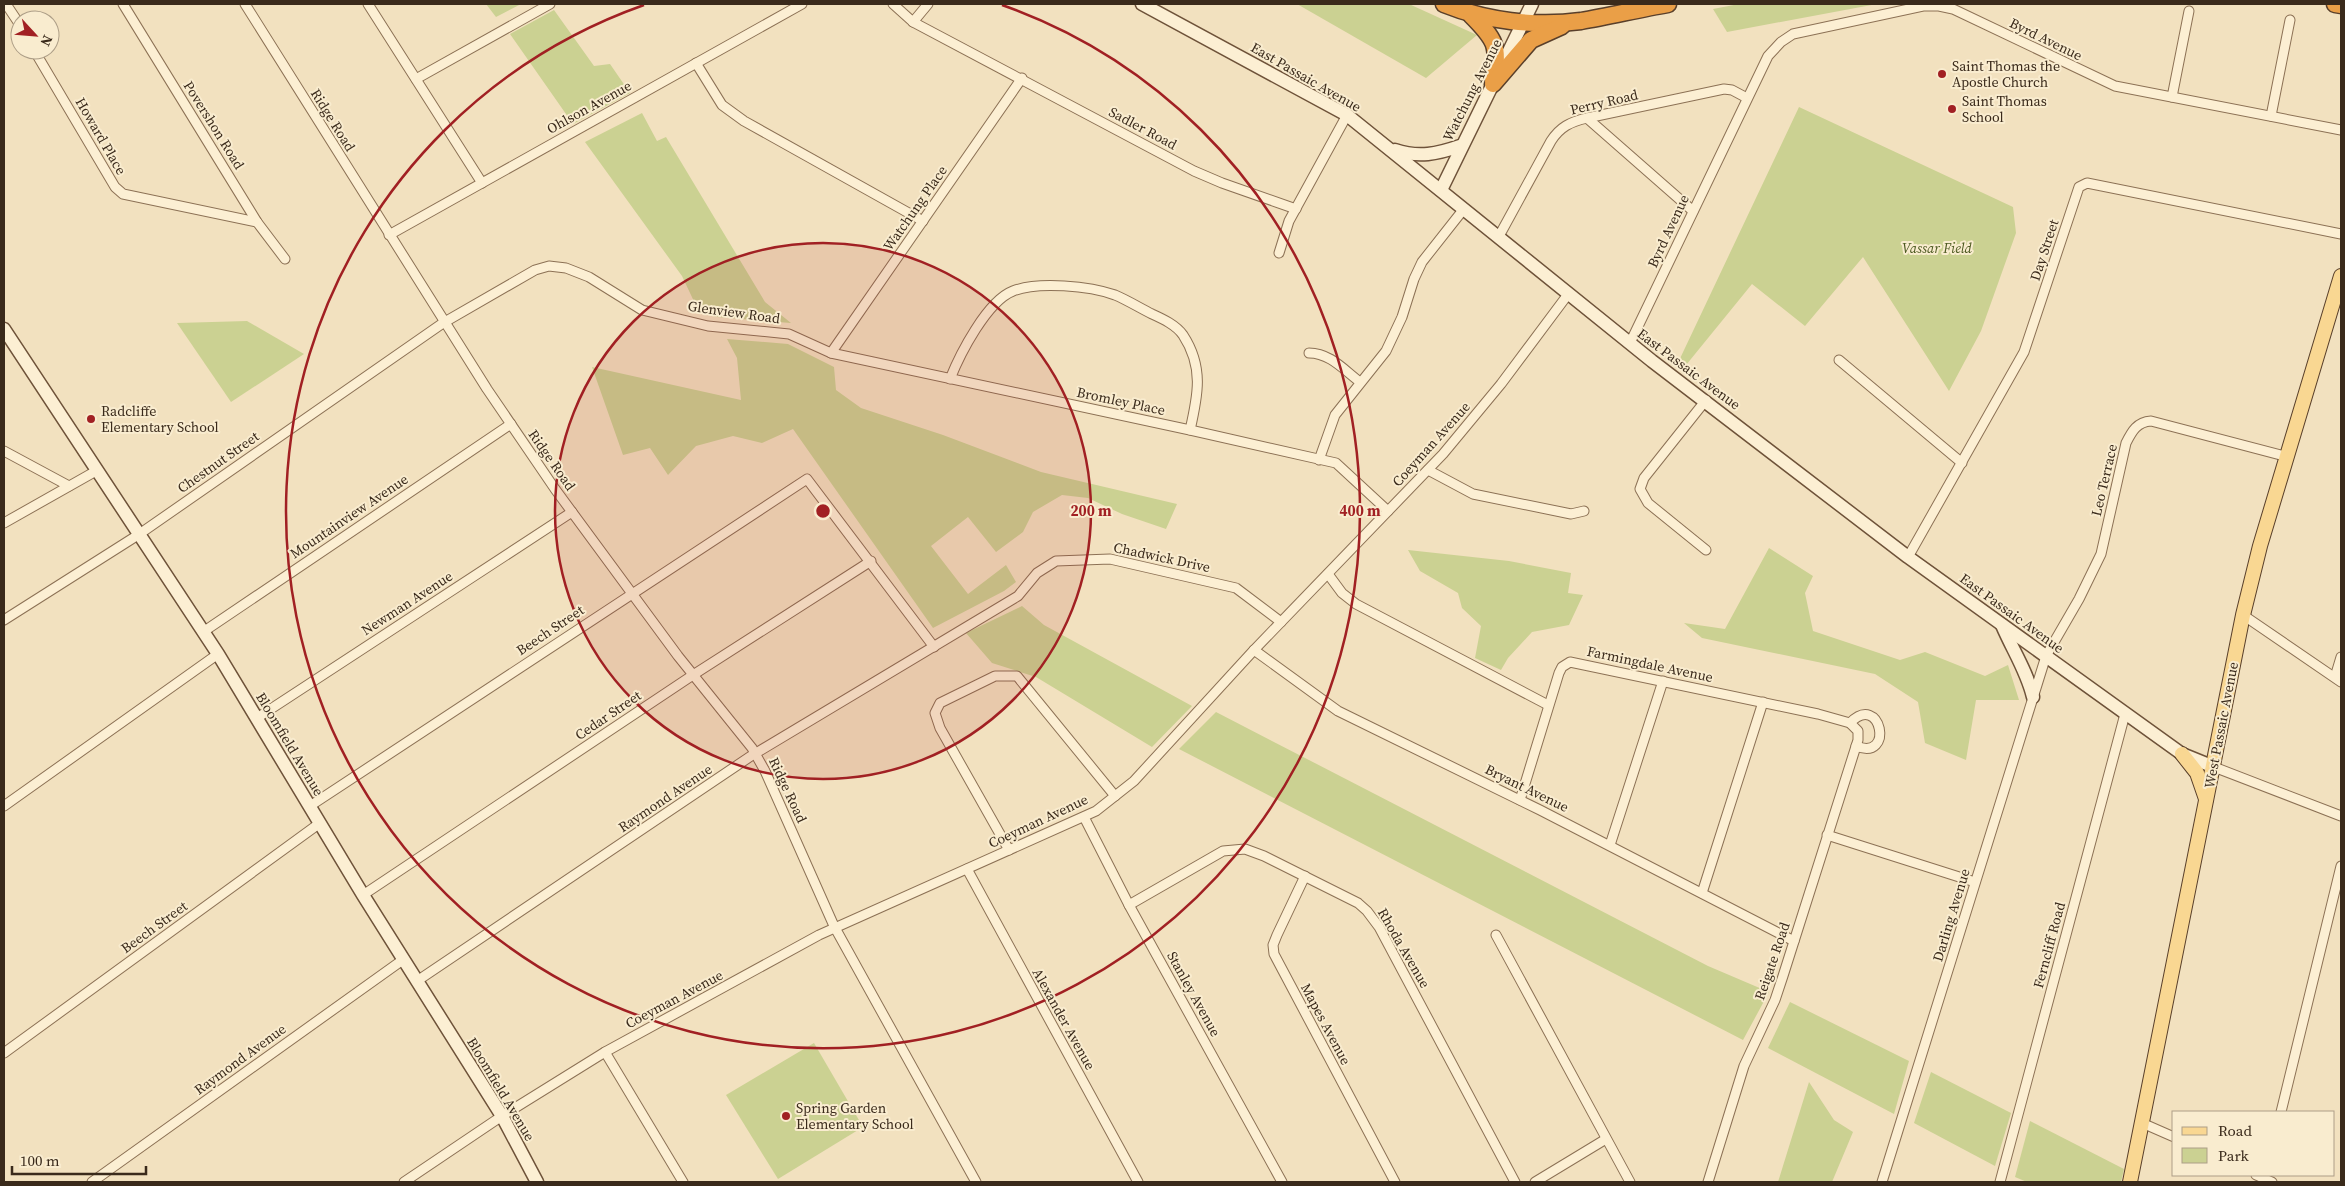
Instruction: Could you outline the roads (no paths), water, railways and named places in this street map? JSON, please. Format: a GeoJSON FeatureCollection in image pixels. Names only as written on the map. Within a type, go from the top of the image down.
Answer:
{"type":"FeatureCollection","features":[{"type":"Feature","properties":{"kind":"highway"},"geometry":{"type":"LineString","coordinates":[[1444,4],[1471,15],[1523,22],[1580,21]]}},
{"type":"Feature","properties":{"kind":"highway"},"geometry":{"type":"LineString","coordinates":[[1492,84],[1531,40],[1544,33],[1580,21],[1668,4]]}},
{"type":"Feature","properties":{"kind":"highway"},"geometry":{"type":"LineString","coordinates":[[2335,4],[2341,5]]}},
{"type":"Feature","properties":{"kind":"highway"},"geometry":{"type":"LineString","coordinates":[[1471,15],[1489,33],[1497,50],[1492,84]]}},
{"type":"Feature","properties":{"kind":"main road","name":"East Passaic Avenue"},"geometry":{"type":"LineString","coordinates":[[1142,4],[1347,115],[1630,343],[1908,557],[2182,754],[2214,766]]}},
{"type":"Feature","properties":{"kind":"main road","name":"Watchung Avenue"},"geometry":{"type":"LineString","coordinates":[[1441,190],[1460,146],[1532,4]]}},
{"type":"Feature","properties":{"kind":"main road"},"geometry":{"type":"LineString","coordinates":[[1382,143],[1411,155],[1427,155],[1460,146]]}},
{"type":"Feature","properties":{"kind":"main road","name":"West Passaic Avenue"},"geometry":{"type":"LineString","coordinates":[[2130,1182],[2243,616],[2260,546],[2341,276]]}},
{"type":"Feature","properties":{"kind":"main road","name":"Bloomfield Avenue"},"geometry":{"type":"LineString","coordinates":[[4,329],[218,654],[363,895],[502,1116],[537,1182]]}},
{"type":"Feature","properties":{"kind":"main road"},"geometry":{"type":"LineString","coordinates":[[2002,625],[2012,650],[2029,681],[2033,697]]}},
{"type":"Feature","properties":{"kind":"main road"},"geometry":{"type":"LineString","coordinates":[[2182,754],[2197,773],[2207,801]]}},
{"type":"Feature","properties":{"kind":"street","name":"Povershon Road"},"geometry":{"type":"LineString","coordinates":[[123,4],[257,222],[285,259]]}},
{"type":"Feature","properties":{"kind":"street","name":"Ridge Road"},"geometry":{"type":"LineString","coordinates":[[245,4],[389,235],[511,424],[572,512],[631,592],[755,754],[836,928],[976,1182]]}},
{"type":"Feature","properties":{"kind":"street"},"geometry":{"type":"LineString","coordinates":[[368,4],[482,183]]}},
{"type":"Feature","properties":{"kind":"street"},"geometry":{"type":"LineString","coordinates":[[416,79],[550,4]]}},
{"type":"Feature","properties":{"kind":"street","name":"Ohlson Avenue"},"geometry":{"type":"LineString","coordinates":[[389,235],[802,4]]}},
{"type":"Feature","properties":{"kind":"street","name":"Sadler Road"},"geometry":{"type":"LineString","coordinates":[[893,4],[913,22],[1194,170],[1222,183],[1296,208]]}},
{"type":"Feature","properties":{"kind":"street"},"geometry":{"type":"LineString","coordinates":[[913,22],[928,4]]}},
{"type":"Feature","properties":{"kind":"street","name":"Byrd Avenue"},"geometry":{"type":"LineString","coordinates":[[1630,343],[1768,56],[1781,42],[1793,34],[1923,6],[1939,6],[1953,9],[2115,86],[2341,130]]}},
{"type":"Feature","properties":{"kind":"street"},"geometry":{"type":"LineString","coordinates":[[2172,97],[2189,11]]}},
{"type":"Feature","properties":{"kind":"street"},"geometry":{"type":"LineString","coordinates":[[2271,116],[2290,20]]}},
{"type":"Feature","properties":{"kind":"street","name":"Howard Place"},"geometry":{"type":"LineString","coordinates":[[40,60],[115,187],[123,194],[257,222]]}},
{"type":"Feature","properties":{"kind":"street"},"geometry":{"type":"LineString","coordinates":[[696,64],[722,105],[744,121],[923,221]]}},
{"type":"Feature","properties":{"kind":"street","name":"Watchung Place"},"geometry":{"type":"LineString","coordinates":[[831,353],[1022,78]]}},
{"type":"Feature","properties":{"kind":"street","name":"Perry Road"},"geometry":{"type":"LineString","coordinates":[[1498,238],[1558,130],[1566,125],[1587,118],[1724,89],[1732,90],[1747,98]]}},
{"type":"Feature","properties":{"kind":"street"},"geometry":{"type":"LineString","coordinates":[[1279,253],[1281,242],[1296,208],[1347,115]]}},
{"type":"Feature","properties":{"kind":"street"},"geometry":{"type":"LineString","coordinates":[[1587,118],[1693,211]]}},
{"type":"Feature","properties":{"kind":"street","name":"Day Street"},"geometry":{"type":"LineString","coordinates":[[1908,557],[2024,352],[2079,187],[2083,184],[2088,183],[2341,234]]}},
{"type":"Feature","properties":{"kind":"street"},"geometry":{"type":"LineString","coordinates":[[1319,460],[1335,415],[1360,382],[1374,368],[1392,339],[1422,262],[1464,210]]}},
{"type":"Feature","properties":{"kind":"street","name":"Glenview Road"},"geometry":{"type":"LineString","coordinates":[[445,322],[517,279],[549,266],[566,268],[589,277],[642,310],[708,326],[790,334],[831,353]]}},
{"type":"Feature","properties":{"kind":"street"},"geometry":{"type":"LineString","coordinates":[[950,379],[961,353],[976,329],[987,314],[1013,291],[1054,286],[1094,290],[1114,295],[1170,323],[1182,332],[1194,359],[1199,391],[1190,430]]}},
{"type":"Feature","properties":{"kind":"street","name":"Coeyman Avenue"},"geometry":{"type":"LineString","coordinates":[[404,1182],[502,1116],[605,1052],[836,928],[1096,811],[1134,781],[1254,650],[1428,470],[1501,384],[1569,293]]}},
{"type":"Feature","properties":{"kind":"street","name":"Chestnut Street"},"geometry":{"type":"LineString","coordinates":[[4,620],[138,535],[445,322]]}},
{"type":"Feature","properties":{"kind":"street","name":"Bromley Place"},"geometry":{"type":"LineString","coordinates":[[831,353],[1190,430],[1336,464],[1388,511]]}},
{"type":"Feature","properties":{"kind":"street"},"geometry":{"type":"LineString","coordinates":[[1309,353],[1320,353],[1327,356],[1360,382]]}},
{"type":"Feature","properties":{"kind":"street"},"geometry":{"type":"LineString","coordinates":[[1839,360],[1962,463]]}},
{"type":"Feature","properties":{"kind":"street"},"geometry":{"type":"LineString","coordinates":[[1706,400],[1644,478],[1640,490],[1648,503],[1706,550]]}},
{"type":"Feature","properties":{"kind":"street","name":"Leo Terrace"},"geometry":{"type":"LineString","coordinates":[[2046,656],[2079,599],[2100,554],[2126,443],[2136,426],[2144,421],[2151,421],[2288,457]]}},
{"type":"Feature","properties":{"kind":"street","name":"Mountainview Avenue"},"geometry":{"type":"LineString","coordinates":[[203,632],[511,424]]}},
{"type":"Feature","properties":{"kind":"street"},"geometry":{"type":"LineString","coordinates":[[4,451],[69,486]]}},
{"type":"Feature","properties":{"kind":"street"},"geometry":{"type":"LineString","coordinates":[[1428,470],[1473,494],[1571,514],[1584,511]]}},
{"type":"Feature","properties":{"kind":"street"},"geometry":{"type":"LineString","coordinates":[[4,523],[96,471]]}},
{"type":"Feature","properties":{"kind":"street","name":"Beech Street"},"geometry":{"type":"LineString","coordinates":[[310,806],[631,592],[807,478],[871,561]]}},
{"type":"Feature","properties":{"kind":"street","name":"Newman Avenue"},"geometry":{"type":"LineString","coordinates":[[257,718],[572,512]]}},
{"type":"Feature","properties":{"kind":"street","name":"Chadwick Drive"},"geometry":{"type":"LineString","coordinates":[[934,647],[1018,596],[1037,573],[1056,561],[1083,558],[1110,559],[1236,588],[1282,622]]}},
{"type":"Feature","properties":{"kind":"street"},"geometry":{"type":"LineString","coordinates":[[871,561],[934,647]]}},
{"type":"Feature","properties":{"kind":"street","name":"Cedar Street"},"geometry":{"type":"LineString","coordinates":[[363,895],[693,675],[871,561]]}},
{"type":"Feature","properties":{"kind":"street"},"geometry":{"type":"LineString","coordinates":[[1328,574],[1342,593],[1356,604],[1548,704]]}},
{"type":"Feature","properties":{"kind":"street"},"geometry":{"type":"LineString","coordinates":[[2243,616],[2338,679],[2341,657]]}},
{"type":"Feature","properties":{"kind":"street","name":"Raymond Avenue"},"geometry":{"type":"LineString","coordinates":[[417,981],[755,754],[934,647]]}},
{"type":"Feature","properties":{"kind":"street","name":"Bryant Avenue"},"geometry":{"type":"LineString","coordinates":[[1254,650],[1338,711],[1520,800],[1794,941]]}},
{"type":"Feature","properties":{"kind":"street"},"geometry":{"type":"LineString","coordinates":[[4,806],[218,654]]}},
{"type":"Feature","properties":{"kind":"street","name":"Darling Avenue"},"geometry":{"type":"LineString","coordinates":[[1882,1182],[2046,656]]}},
{"type":"Feature","properties":{"kind":"street","name":"Farmingdale Avenue"},"geometry":{"type":"LineString","coordinates":[[1520,800],[1548,704],[1562,667],[1570,662],[1763,702],[1850,723]]}},
{"type":"Feature","properties":{"kind":"street"},"geometry":{"type":"LineString","coordinates":[[1009,850],[940,728],[935,713],[940,703],[995,676],[1016,676],[1115,796]]}},
{"type":"Feature","properties":{"kind":"street"},"geometry":{"type":"LineString","coordinates":[[1610,846],[1662,681]]}},
{"type":"Feature","properties":{"kind":"street"},"geometry":{"type":"LineString","coordinates":[[1702,893],[1763,702]]}},
{"type":"Feature","properties":{"kind":"street","name":"Ferncliff Road"},"geometry":{"type":"LineString","coordinates":[[2000,1182],[2125,714]]}},
{"type":"Feature","properties":{"kind":"street"},"geometry":{"type":"LineString","coordinates":[[1864,715],[1874,718],[1880,725],[1880,736],[1875,744],[1866,748],[1856,746],[1858,731],[1850,723],[1855,718],[1864,715]]}},
{"type":"Feature","properties":{"kind":"street","name":"Reigate Road"},"geometry":{"type":"LineString","coordinates":[[1708,1182],[1744,1066],[1775,1000],[1856,746]]}},
{"type":"Feature","properties":{"kind":"street"},"geometry":{"type":"LineString","coordinates":[[2214,766],[2341,816]]}},
{"type":"Feature","properties":{"kind":"street","name":"Stanley Avenue"},"geometry":{"type":"LineString","coordinates":[[1084,817],[1129,905],[1282,1182]]}},
{"type":"Feature","properties":{"kind":"street","name":"Beech Street"},"geometry":{"type":"LineString","coordinates":[[4,1053],[320,823]]}},
{"type":"Feature","properties":{"kind":"street"},"geometry":{"type":"LineString","coordinates":[[1827,835],[1975,882]]}},
{"type":"Feature","properties":{"kind":"street","name":"Rhoda Avenue"},"geometry":{"type":"LineString","coordinates":[[1129,905],[1223,852],[1236,849],[1245,849],[1264,856],[1358,903],[1367,911],[1379,928],[1515,1182]]}},
{"type":"Feature","properties":{"kind":"street"},"geometry":{"type":"LineString","coordinates":[[2281,1111],[2341,866]]}},
{"type":"Feature","properties":{"kind":"street","name":"Alexander Avenue"},"geometry":{"type":"LineString","coordinates":[[967,869],[1138,1182]]}},
{"type":"Feature","properties":{"kind":"street","name":"Mapes Avenue"},"geometry":{"type":"LineString","coordinates":[[1305,876],[1276,935],[1273,945],[1274,954],[1396,1182]]}},
{"type":"Feature","properties":{"kind":"street"},"geometry":{"type":"LineString","coordinates":[[1496,935],[1630,1182]]}},
{"type":"Feature","properties":{"kind":"street","name":"Raymond Avenue"},"geometry":{"type":"LineString","coordinates":[[92,1182],[404,959]]}},
{"type":"Feature","properties":{"kind":"street"},"geometry":{"type":"LineString","coordinates":[[605,1052],[683,1182]]}},
{"type":"Feature","properties":{"kind":"street"},"geometry":{"type":"LineString","coordinates":[[2142,1123],[2172,1136]]}},
{"type":"Feature","properties":{"kind":"street"},"geometry":{"type":"LineString","coordinates":[[1535,1182],[1606,1139]]}},
{"type":"Feature","properties":{"kind":"place","name":"Saint Thomas the Apostle Church"},"geometry":{"type":"Point","coordinates":[1942,74]}},
{"type":"Feature","properties":{"kind":"place","name":"Saint Thomas School"},"geometry":{"type":"Point","coordinates":[1952,109]}},
{"type":"Feature","properties":{"kind":"place","name":"Radcliffe Elementary School"},"geometry":{"type":"Point","coordinates":[91,419]}},
{"type":"Feature","properties":{"kind":"place","name":"Spring Garden Elementary School"},"geometry":{"type":"Point","coordinates":[786,1116]}},
{"type":"Feature","properties":{"kind":"park label","name":"Vassar Field"},"geometry":{"type":"Point","coordinates":[1937,248]}}]}
